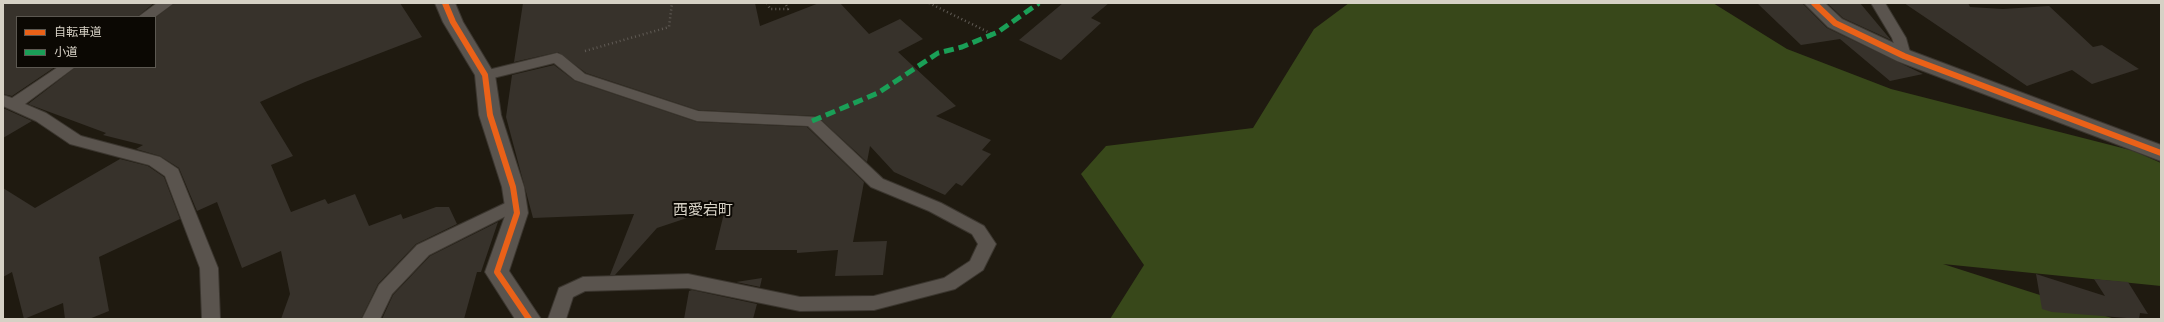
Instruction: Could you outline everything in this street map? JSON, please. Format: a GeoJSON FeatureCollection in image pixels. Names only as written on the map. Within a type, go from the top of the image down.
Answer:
{"type":"FeatureCollection","features":[{"type":"Feature","properties":{"kind":"street"},"geometry":{"type":"LineString","coordinates":[[445,3],[453,22],[485,75],[490,115],[513,187],[517,213],[497,272],[529,319]]}},
{"type":"Feature","properties":{"kind":"street"},"geometry":{"type":"LineString","coordinates":[[1814,3],[1835,23],[1904,56],[2161,153]]}},
{"type":"Feature","properties":{"kind":"lane"},"geometry":{"type":"LineString","coordinates":[[147,16],[167,3]]}},
{"type":"Feature","properties":{"kind":"lane"},"geometry":{"type":"LineString","coordinates":[[1878,3],[1899,38],[1904,56]]}},
{"type":"Feature","properties":{"kind":"lane"},"geometry":{"type":"LineString","coordinates":[[485,75],[557,58],[580,78],[697,116],[812,121],[877,183],[935,207],[978,230],[987,244],[977,265],[949,284],[874,302],[800,304],[688,281],[583,284],[565,293],[558,319]]}},
{"type":"Feature","properties":{"kind":"lane"},"geometry":{"type":"LineString","coordinates":[[7,102],[66,68]]}},
{"type":"Feature","properties":{"kind":"lane"},"geometry":{"type":"LineString","coordinates":[[7,102],[42,117],[76,140],[154,161],[172,173],[209,268],[211,319]]}},
{"type":"Feature","properties":{"kind":"lane"},"geometry":{"type":"LineString","coordinates":[[371,319],[384,290],[423,250],[516,204]]}},
{"type":"Feature","properties":{"kind":"path"},"geometry":{"type":"LineString","coordinates":[[557,58],[669,27],[672,3]]}},
{"type":"Feature","properties":{"kind":"path"},"geometry":{"type":"LineString","coordinates":[[766,3],[770,9],[788,9],[785,3]]}},
{"type":"Feature","properties":{"kind":"path"},"geometry":{"type":"LineString","coordinates":[[929,3],[992,34]]}},
{"type":"Feature","properties":{"kind":"green space"},"geometry":{"type":"Polygon","coordinates":[[[1349,3],[1713,3],[1787,49],[1891,89],[2134,151],[2161,163],[2161,286],[1943,264],[2115,319],[1110,319],[1144,265],[1081,174],[1106,146],[1253,128],[1314,29],[1349,3]]]}},
{"type":"Feature","properties":{"kind":"building"},"geometry":{"type":"Polygon","coordinates":[[[3,3],[154,3],[138,16],[16,16],[16,68],[54,68],[12,96],[3,94],[3,3]]]}},
{"type":"Feature","properties":{"kind":"building"},"geometry":{"type":"Polygon","coordinates":[[[175,3],[400,3],[422,37],[305,82],[260,102],[293,156],[271,165],[291,212],[325,199],[328,204],[355,194],[369,226],[401,214],[403,219],[436,207],[449,207],[457,224],[416,244],[378,284],[361,319],[281,319],[290,294],[281,251],[242,268],[217,202],[197,211],[179,168],[160,156],[136,149],[143,145],[103,135],[106,133],[28,104],[75,68],[156,68],[156,17],[175,3]]]}},
{"type":"Feature","properties":{"kind":"building"},"geometry":{"type":"Polygon","coordinates":[[[523,3],[755,3],[760,26],[819,3],[840,3],[869,34],[900,19],[923,39],[898,52],[956,106],[936,116],[991,140],[982,150],[991,154],[962,186],[956,183],[945,195],[894,172],[870,146],[867,162],[817,116],[698,110],[586,73],[558,52],[514,62],[523,3]]]}},
{"type":"Feature","properties":{"kind":"building"},"geometry":{"type":"Polygon","coordinates":[[[1063,3],[1109,3],[1091,18],[1101,23],[1061,60],[1019,40],[1063,3]]]}},
{"type":"Feature","properties":{"kind":"building"},"geometry":{"type":"Polygon","coordinates":[[[1757,3],[1802,3],[1827,28],[1923,74],[1890,81],[1840,39],[1801,45],[1757,3]]]}},
{"type":"Feature","properties":{"kind":"building"},"geometry":{"type":"Polygon","coordinates":[[[1827,3],[1860,3],[1891,40],[1843,18],[1827,3]]]}},
{"type":"Feature","properties":{"kind":"building"},"geometry":{"type":"Polygon","coordinates":[[[1904,3],[1968,3],[1970,7],[2003,9],[2049,6],[2093,47],[2102,45],[2139,69],[2092,84],[2072,70],[2027,86],[1904,3]]]}},
{"type":"Feature","properties":{"kind":"building"},"geometry":{"type":"Polygon","coordinates":[[[554,65],[575,81],[697,122],[807,127],[864,182],[853,242],[887,241],[883,275],[835,276],[838,250],[797,253],[797,250],[715,250],[726,205],[657,228],[615,275],[610,275],[634,214],[533,218],[506,117],[512,75],[554,65]]]}},
{"type":"Feature","properties":{"kind":"building"},"geometry":{"type":"Polygon","coordinates":[[[3,108],[32,121],[3,138],[3,108]]]}},
{"type":"Feature","properties":{"kind":"building"},"geometry":{"type":"Polygon","coordinates":[[[120,159],[148,166],[164,177],[180,219],[99,257],[109,311],[89,319],[65,319],[63,303],[24,319],[12,272],[3,277],[3,188],[35,208],[120,159]]]}},
{"type":"Feature","properties":{"kind":"building"},"geometry":{"type":"Polygon","coordinates":[[[498,222],[481,272],[477,272],[464,319],[382,319],[393,295],[430,256],[498,222]]]}},
{"type":"Feature","properties":{"kind":"building"},"geometry":{"type":"Polygon","coordinates":[[[2036,274],[2105,296],[2094,279],[2128,282],[2148,314],[2140,313],[2139,319],[2052,312],[2042,309],[2036,274]]]}},
{"type":"Feature","properties":{"kind":"building"},"geometry":{"type":"Polygon","coordinates":[[[762,278],[760,287],[736,282],[762,278]]]}},
{"type":"Feature","properties":{"kind":"building"},"geometry":{"type":"Polygon","coordinates":[[[692,290],[757,304],[753,319],[684,319],[689,291],[692,290]]]}},
{"type":"Feature","properties":{"kind":"marked path"},"geometry":{"type":"LineString","coordinates":[[812,121],[878,93],[938,53],[962,47],[998,32],[1039,3]]}},
{"type":"Feature","properties":{"kind":"cycle path"},"geometry":{"type":"LineString","coordinates":[[445,3],[453,22],[485,75],[490,115],[513,187],[517,213],[497,272],[529,319]]}},
{"type":"Feature","properties":{"kind":"cycle path"},"geometry":{"type":"LineString","coordinates":[[1814,3],[1835,23],[1904,56],[2161,153]]}},
{"type":"Feature","properties":{"kind":"district","name":"西愛宕町"},"geometry":{"type":"Point","coordinates":[703,212]}}]}
